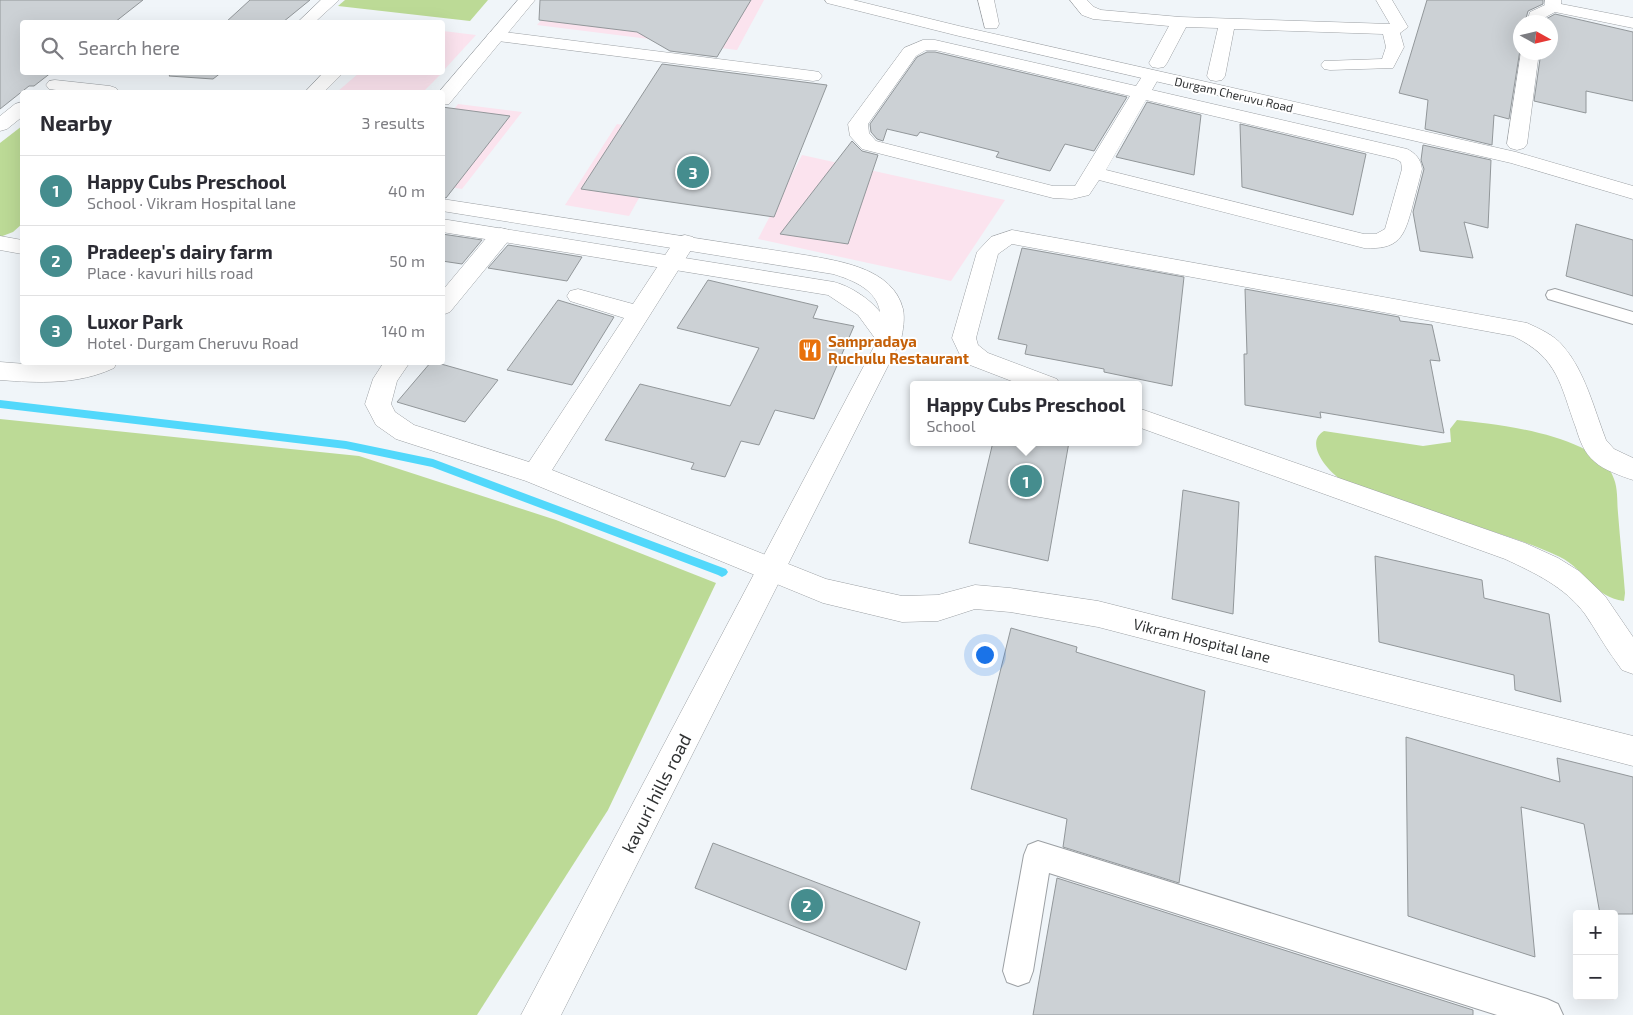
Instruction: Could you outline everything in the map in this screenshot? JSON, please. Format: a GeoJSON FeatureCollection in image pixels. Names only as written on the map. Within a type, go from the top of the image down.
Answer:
{"type":"FeatureCollection","features":[{"type":"Feature","properties":{"kind":"street"},"geometry":{"type":"LineString","coordinates":[[308,20],[331,0]]}},
{"type":"Feature","properties":{"kind":"street"},"geometry":{"type":"LineString","coordinates":[[475,36],[506,0]]}},
{"type":"Feature","properties":{"kind":"street"},"geometry":{"type":"LineString","coordinates":[[445,96],[527,0]]}},
{"type":"Feature","properties":{"kind":"street","name":"Durgam Cheruvu Road"},"geometry":{"type":"LineString","coordinates":[[833,0],[1010,36],[1155,69],[1389,129],[1516,151],[1633,193]]}},
{"type":"Feature","properties":{"kind":"street","name":"Durgam Cheruvu Road"},"geometry":{"type":"LineString","coordinates":[[889,0],[991,24],[1010,36]]}},
{"type":"Feature","properties":{"kind":"street"},"geometry":{"type":"LineString","coordinates":[[986,0],[991,24]]}},
{"type":"Feature","properties":{"kind":"street"},"geometry":{"type":"LineString","coordinates":[[1078,0],[1088,10],[1099,15],[1180,22],[1397,30],[1400,27],[1384,0]]}},
{"type":"Feature","properties":{"kind":"street"},"geometry":{"type":"LineString","coordinates":[[1537,15],[1553,3],[1633,23]]}},
{"type":"Feature","properties":{"kind":"street"},"geometry":{"type":"LineString","coordinates":[[1094,173],[1364,241],[1377,242],[1390,237],[1395,232],[1412,169],[1412,163],[1408,157],[1385,150],[1140,94],[935,45],[923,45],[910,52],[858,124],[858,132],[861,139],[869,145],[1053,192],[1072,193],[1082,191],[1094,173],[1140,94],[1155,69],[1180,22]]}},
{"type":"Feature","properties":{"kind":"street"},"geometry":{"type":"LineString","coordinates":[[1216,76],[1227,24]]}},
{"type":"Feature","properties":{"kind":"street"},"geometry":{"type":"LineString","coordinates":[[1330,65],[1387,64],[1397,47],[1396,40],[1390,30]]}},
{"type":"Feature","properties":{"kind":"street"},"geometry":{"type":"LineString","coordinates":[[496,36],[813,76]]}},
{"type":"Feature","properties":{"kind":"street"},"geometry":{"type":"LineString","coordinates":[[1516,151],[1529,60]]}},
{"type":"Feature","properties":{"kind":"street","name":"Durgam Cheruvu Road"},"geometry":{"type":"LineString","coordinates":[[1155,69],[1216,76],[1516,151],[1633,178]]}},
{"type":"Feature","properties":{"kind":"street"},"geometry":{"type":"LineString","coordinates":[[49,89],[67,75]]}},
{"type":"Feature","properties":{"kind":"street"},"geometry":{"type":"LineString","coordinates":[[316,90],[332,75]]}},
{"type":"Feature","properties":{"kind":"street"},"geometry":{"type":"LineString","coordinates":[[49,89],[69,90]]}},
{"type":"Feature","properties":{"kind":"street"},"geometry":{"type":"LineString","coordinates":[[0,125],[20,110]]}},
{"type":"Feature","properties":{"kind":"street"},"geometry":{"type":"LineString","coordinates":[[1385,150],[1389,129]]}},
{"type":"Feature","properties":{"kind":"street","name":"kavuri hills road"},"geometry":{"type":"LineString","coordinates":[[445,206],[514,218],[685,242],[842,269],[874,284],[886,298],[894,314],[889,340],[769,570],[663,781],[540,1015]]}},
{"type":"Feature","properties":{"kind":"street"},"geometry":{"type":"LineString","coordinates":[[445,226],[834,289],[866,310],[889,340]]}},
{"type":"Feature","properties":{"kind":"street"},"geometry":{"type":"LineString","coordinates":[[445,303],[501,235]]}},
{"type":"Feature","properties":{"kind":"street"},"geometry":{"type":"LineString","coordinates":[[1037,381],[978,359],[968,349],[964,338],[988,252],[996,243],[1012,237],[1520,329],[1538,338],[1554,351],[1567,370],[1595,445],[1605,456],[1633,470]]}},
{"type":"Feature","properties":{"kind":"street"},"geometry":{"type":"LineString","coordinates":[[535,474],[685,242]]}},
{"type":"Feature","properties":{"kind":"street"},"geometry":{"type":"LineString","coordinates":[[0,243],[20,247]]}},
{"type":"Feature","properties":{"kind":"street"},"geometry":{"type":"LineString","coordinates":[[578,296],[639,314]]}},
{"type":"Feature","properties":{"kind":"street"},"geometry":{"type":"LineString","coordinates":[[0,371],[52,374],[94,368],[100,365]]}},
{"type":"Feature","properties":{"kind":"street","name":"Vikram Hospital lane"},"geometry":{"type":"LineString","coordinates":[[396,365],[385,379],[378,404],[385,418],[406,432],[535,474],[823,591],[902,609],[938,608],[975,598],[1010,600],[1098,614],[1633,751]]}},
{"type":"Feature","properties":{"kind":"street"},"geometry":{"type":"LineString","coordinates":[[1142,418],[1515,551],[1546,565],[1577,585],[1594,604],[1633,660]]}},
{"type":"Feature","properties":{"kind":"lane"},"geometry":{"type":"LineString","coordinates":[[1554,294],[1633,318]]}},
{"type":"Feature","properties":{"kind":"lane"},"geometry":{"type":"LineString","coordinates":[[1018,971],[1038,855],[1546,1015]]}},
{"type":"Feature","properties":{"kind":"shaded area"},"geometry":{"type":"Polygon","coordinates":[[[559,0],[764,0],[737,50],[537,25],[559,0]]]}},
{"type":"Feature","properties":{"kind":"shaded area"},"geometry":{"type":"Polygon","coordinates":[[[445,31],[476,35],[445,69],[445,31]]]}},
{"type":"Feature","properties":{"kind":"shaded area"},"geometry":{"type":"Polygon","coordinates":[[[357,75],[440,75],[425,90],[339,90],[357,75]]]}},
{"type":"Feature","properties":{"kind":"shaded area"},"geometry":{"type":"Polygon","coordinates":[[[458,104],[522,112],[462,189],[445,186],[445,120],[458,104]]]}},
{"type":"Feature","properties":{"kind":"shaded area"},"geometry":{"type":"Polygon","coordinates":[[[617,124],[675,133],[629,216],[565,205],[617,124]]]}},
{"type":"Feature","properties":{"kind":"shaded area"},"geometry":{"type":"Polygon","coordinates":[[[802,155],[1005,200],[951,281],[758,239],[802,155]]]}},
{"type":"Feature","properties":{"kind":"green space"},"geometry":{"type":"Polygon","coordinates":[[[345,0],[488,0],[470,21],[338,6],[345,0]]]}},
{"type":"Feature","properties":{"kind":"green space"},"geometry":{"type":"Polygon","coordinates":[[[20,128],[20,226],[13,232],[0,237],[0,143],[20,128]]]}},
{"type":"Feature","properties":{"kind":"green space"},"geometry":{"type":"Polygon","coordinates":[[[0,419],[359,456],[556,520],[716,583],[608,810],[477,1015],[0,1015],[0,419]]]}},
{"type":"Feature","properties":{"kind":"green space"},"geometry":{"type":"Polygon","coordinates":[[[1457,420],[1545,434],[1589,452],[1605,464],[1614,479],[1616,487],[1625,593],[1624,601],[1613,598],[1597,589],[1569,562],[1546,551],[1510,537],[1348,484],[1331,472],[1320,458],[1317,450],[1318,436],[1324,431],[1423,446],[1451,442],[1450,429],[1457,420]]]}},
{"type":"Feature","properties":{"kind":"building"},"geometry":{"type":"Polygon","coordinates":[[[0,0],[143,0],[118,20],[20,20],[20,75],[48,75],[34,86],[20,90],[20,93],[0,109],[0,0]]]}},
{"type":"Feature","properties":{"kind":"building"},"geometry":{"type":"Polygon","coordinates":[[[250,0],[310,0],[285,20],[228,20],[250,0]]]}},
{"type":"Feature","properties":{"kind":"building"},"geometry":{"type":"Polygon","coordinates":[[[540,0],[751,0],[717,57],[670,51],[637,32],[539,20],[540,0]]]}},
{"type":"Feature","properties":{"kind":"building"},"geometry":{"type":"Polygon","coordinates":[[[1427,0],[1543,0],[1543,4],[1528,11],[1527,15],[1513,15],[1513,60],[1518,60],[1509,119],[1494,115],[1492,145],[1425,129],[1428,100],[1399,93],[1427,0]]]}},
{"type":"Feature","properties":{"kind":"building"},"geometry":{"type":"Polygon","coordinates":[[[1555,14],[1633,32],[1633,101],[1586,91],[1586,113],[1534,101],[1540,60],[1558,60],[1558,15],[1553,15],[1555,14]]]}},
{"type":"Feature","properties":{"kind":"building"},"geometry":{"type":"Polygon","coordinates":[[[927,52],[935,52],[1127,97],[1094,151],[1065,144],[1050,171],[996,157],[999,152],[920,132],[917,136],[887,129],[883,141],[877,139],[871,132],[870,124],[917,57],[927,52]]]}},
{"type":"Feature","properties":{"kind":"building"},"geometry":{"type":"Polygon","coordinates":[[[662,64],[827,85],[774,217],[581,189],[662,64]]]}},
{"type":"Feature","properties":{"kind":"building"},"geometry":{"type":"Polygon","coordinates":[[[170,75],[218,75],[213,79],[170,75]]]}},
{"type":"Feature","properties":{"kind":"building"},"geometry":{"type":"Polygon","coordinates":[[[1147,102],[1201,115],[1194,175],[1116,157],[1147,102]]]}},
{"type":"Feature","properties":{"kind":"building"},"geometry":{"type":"Polygon","coordinates":[[[445,107],[510,116],[446,198],[445,107]]]}},
{"type":"Feature","properties":{"kind":"building"},"geometry":{"type":"Polygon","coordinates":[[[1240,124],[1366,154],[1353,215],[1242,187],[1240,124]]]}},
{"type":"Feature","properties":{"kind":"building"},"geometry":{"type":"Polygon","coordinates":[[[852,141],[862,151],[878,155],[848,244],[780,234],[852,141]]]}},
{"type":"Feature","properties":{"kind":"building"},"geometry":{"type":"Polygon","coordinates":[[[1423,145],[1491,160],[1488,228],[1464,222],[1473,258],[1420,251],[1413,212],[1424,169],[1421,160],[1423,145]]]}},
{"type":"Feature","properties":{"kind":"building"},"geometry":{"type":"Polygon","coordinates":[[[1576,224],[1633,240],[1633,296],[1566,276],[1576,224]]]}},
{"type":"Feature","properties":{"kind":"building"},"geometry":{"type":"Polygon","coordinates":[[[445,234],[482,240],[462,264],[445,261],[445,234]]]}},
{"type":"Feature","properties":{"kind":"building"},"geometry":{"type":"Polygon","coordinates":[[[508,245],[582,257],[567,281],[488,268],[508,245]]]}},
{"type":"Feature","properties":{"kind":"building"},"geometry":{"type":"Polygon","coordinates":[[[1022,248],[1184,277],[1172,386],[1104,372],[1104,369],[1025,354],[1027,345],[998,339],[1022,248]]]}},
{"type":"Feature","properties":{"kind":"building"},"geometry":{"type":"Polygon","coordinates":[[[708,280],[818,306],[813,318],[854,326],[814,419],[775,410],[759,445],[741,441],[725,477],[691,469],[694,463],[605,440],[640,384],[730,406],[759,348],[677,328],[708,280]]]}},
{"type":"Feature","properties":{"kind":"building"},"geometry":{"type":"Polygon","coordinates":[[[1245,289],[1399,317],[1400,321],[1432,325],[1440,361],[1430,360],[1444,433],[1320,412],[1321,418],[1245,405],[1244,354],[1247,354],[1245,289]]]}},
{"type":"Feature","properties":{"kind":"building"},"geometry":{"type":"Polygon","coordinates":[[[558,300],[614,317],[572,385],[507,370],[558,300]]]}},
{"type":"Feature","properties":{"kind":"building"},"geometry":{"type":"Polygon","coordinates":[[[428,365],[445,365],[498,380],[465,422],[397,402],[428,365]]]}},
{"type":"Feature","properties":{"kind":"building"},"geometry":{"type":"Polygon","coordinates":[[[992,446],[1068,446],[1048,561],[969,543],[992,446]]]}},
{"type":"Feature","properties":{"kind":"building"},"geometry":{"type":"Polygon","coordinates":[[[1183,490],[1239,502],[1233,614],[1172,599],[1183,490]]]}},
{"type":"Feature","properties":{"kind":"building"},"geometry":{"type":"Polygon","coordinates":[[[1375,556],[1482,580],[1484,598],[1549,614],[1561,702],[1515,690],[1514,675],[1379,642],[1375,556]]]}},
{"type":"Feature","properties":{"kind":"building"},"geometry":{"type":"Polygon","coordinates":[[[1011,628],[1077,647],[1076,652],[1205,691],[1179,883],[1063,847],[1067,819],[971,789],[1011,628]]]}},
{"type":"Feature","properties":{"kind":"building"},"geometry":{"type":"Polygon","coordinates":[[[1406,737],[1560,782],[1557,758],[1633,777],[1633,914],[1618,914],[1618,910],[1599,910],[1584,824],[1521,807],[1535,957],[1408,916],[1406,737]]]}},
{"type":"Feature","properties":{"kind":"building"},"geometry":{"type":"Polygon","coordinates":[[[713,843],[920,922],[906,970],[695,888],[713,843]]]}},
{"type":"Feature","properties":{"kind":"building"},"geometry":{"type":"Polygon","coordinates":[[[1057,878],[1473,1010],[1473,1015],[1033,1015],[1057,878]]]}},
{"type":"Feature","properties":{"kind":"waterway"},"geometry":{"type":"LineString","coordinates":[[0,404],[346,445],[433,463],[722,572]]}},
{"type":"Feature","properties":{"kind":"place","name":"Luxor Park"},"geometry":{"type":"Point","coordinates":[693,172]}},
{"type":"Feature","properties":{"kind":"place","name":"Sampradaya Ruchulu Restaurant"},"geometry":{"type":"Point","coordinates":[810,350]}},
{"type":"Feature","properties":{"kind":"place","name":"Happy Cubs Preschool"},"geometry":{"type":"Point","coordinates":[1026,481]}},
{"type":"Feature","properties":{"kind":"place","name":"Pradeep's dairy farm"},"geometry":{"type":"Point","coordinates":[807,905]}}]}
